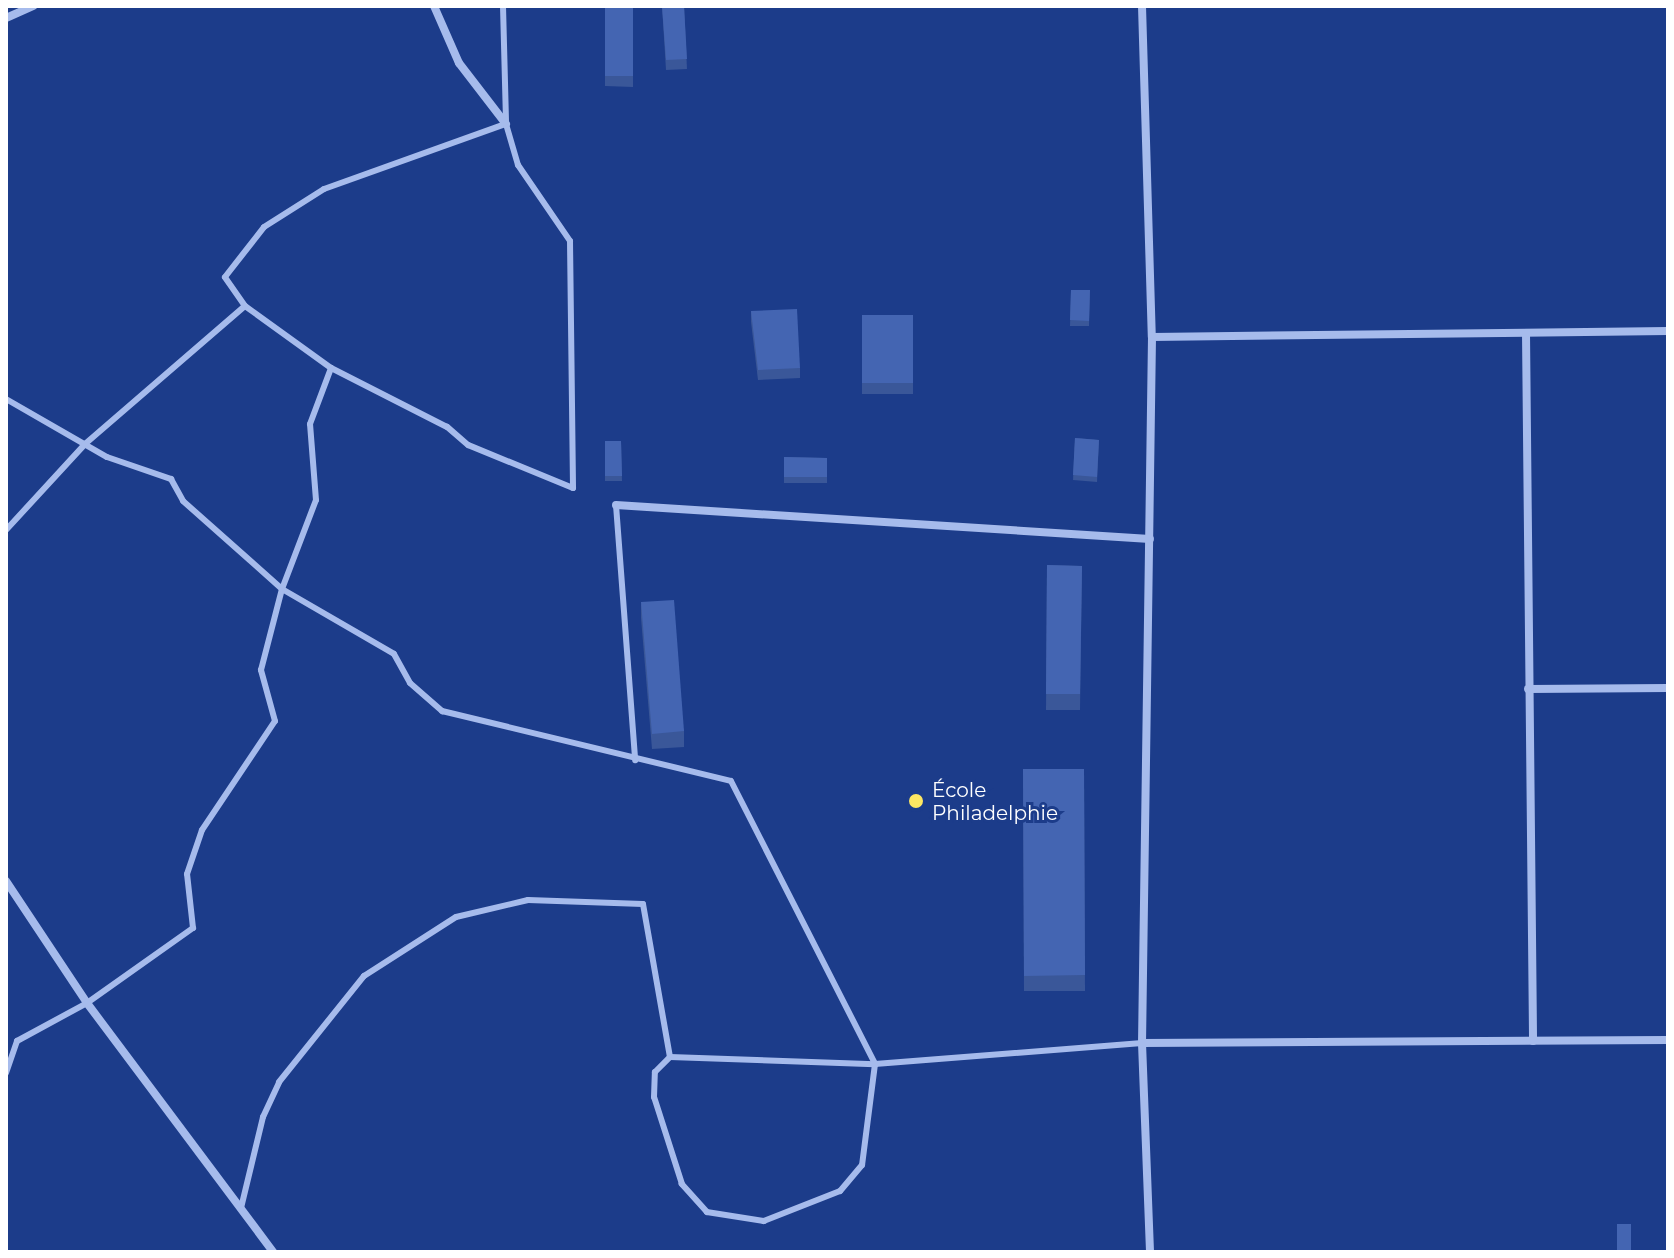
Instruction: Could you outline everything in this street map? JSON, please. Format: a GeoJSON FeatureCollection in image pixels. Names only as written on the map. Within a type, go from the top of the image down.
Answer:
{"type":"FeatureCollection","features":[{"type":"Feature","properties":{"kind":"street"},"geometry":{"type":"LineString","coordinates":[[6,18],[33,6]]}},
{"type":"Feature","properties":{"kind":"street"},"geometry":{"type":"LineString","coordinates":[[434,6],[459,63],[506,124]]}},
{"type":"Feature","properties":{"kind":"street"},"geometry":{"type":"LineString","coordinates":[[1142,6],[1152,337],[1142,1043],[1150,1252]]}},
{"type":"Feature","properties":{"kind":"street"},"geometry":{"type":"LineString","coordinates":[[1152,337],[1668,331]]}},
{"type":"Feature","properties":{"kind":"street"},"geometry":{"type":"LineString","coordinates":[[1526,333],[1533,1041]]}},
{"type":"Feature","properties":{"kind":"street"},"geometry":{"type":"LineString","coordinates":[[616,505],[1150,539]]}},
{"type":"Feature","properties":{"kind":"street"},"geometry":{"type":"LineString","coordinates":[[1528,689],[1668,688]]}},
{"type":"Feature","properties":{"kind":"street"},"geometry":{"type":"LineString","coordinates":[[6,881],[87,1003],[273,1252]]}},
{"type":"Feature","properties":{"kind":"street"},"geometry":{"type":"LineString","coordinates":[[1142,1043],[1668,1040]]}},
{"type":"Feature","properties":{"kind":"lane"},"geometry":{"type":"LineString","coordinates":[[503,6],[506,124],[518,165],[570,241],[573,488],[468,445],[447,427],[331,368],[245,306],[225,277],[264,227],[324,189],[506,124]]}},
{"type":"Feature","properties":{"kind":"lane"},"geometry":{"type":"LineString","coordinates":[[6,530],[85,444],[245,306]]}},
{"type":"Feature","properties":{"kind":"lane"},"geometry":{"type":"LineString","coordinates":[[6,1073],[17,1041],[87,1003],[193,928],[187,874],[202,830],[275,721],[261,670],[282,589],[316,500],[310,424],[331,368]]}},
{"type":"Feature","properties":{"kind":"lane"},"geometry":{"type":"LineString","coordinates":[[6,399],[85,444],[171,479],[183,501],[282,589],[394,654],[410,683],[442,711],[731,781],[875,1064],[862,1165],[840,1191],[764,1221],[707,1212],[682,1184],[654,1097],[655,1072],[670,1057],[875,1064],[1142,1043]]}},
{"type":"Feature","properties":{"kind":"lane"},"geometry":{"type":"LineString","coordinates":[[616,505],[635,760]]}},
{"type":"Feature","properties":{"kind":"lane"},"geometry":{"type":"LineString","coordinates":[[241,1209],[263,1117],[279,1082],[364,976],[456,917],[528,900],[643,904],[670,1057]]}},
{"type":"Feature","properties":{"kind":"building"},"geometry":{"type":"Polygon","coordinates":[[[605,6],[633,6],[633,76],[605,76],[605,6]]]}},
{"type":"Feature","properties":{"kind":"building"},"geometry":{"type":"Polygon","coordinates":[[[662,6],[684,6],[687,59],[666,60],[662,6]]]}},
{"type":"Feature","properties":{"kind":"building"},"geometry":{"type":"Polygon","coordinates":[[[1071,290],[1090,290],[1089,321],[1070,320],[1071,290]]]}},
{"type":"Feature","properties":{"kind":"building"},"geometry":{"type":"Polygon","coordinates":[[[797,309],[800,368],[758,370],[751,311],[797,309]]]}},
{"type":"Feature","properties":{"kind":"building"},"geometry":{"type":"Polygon","coordinates":[[[862,315],[913,315],[913,383],[862,383],[862,315]]]}},
{"type":"Feature","properties":{"kind":"building"},"geometry":{"type":"Polygon","coordinates":[[[1075,438],[1099,440],[1097,477],[1073,475],[1075,438]]]}},
{"type":"Feature","properties":{"kind":"building"},"geometry":{"type":"Polygon","coordinates":[[[605,441],[621,441],[622,476],[605,476],[605,441]]]}},
{"type":"Feature","properties":{"kind":"building"},"geometry":{"type":"Polygon","coordinates":[[[784,457],[827,458],[827,477],[784,477],[784,457]]]}},
{"type":"Feature","properties":{"kind":"building"},"geometry":{"type":"Polygon","coordinates":[[[1047,565],[1082,566],[1080,694],[1046,694],[1047,565]]]}},
{"type":"Feature","properties":{"kind":"building"},"geometry":{"type":"Polygon","coordinates":[[[674,600],[684,731],[652,734],[641,602],[674,600]]]}},
{"type":"Feature","properties":{"kind":"building"},"geometry":{"type":"Polygon","coordinates":[[[1023,769],[1084,769],[1085,975],[1024,976],[1023,769]]]}},
{"type":"Feature","properties":{"kind":"building"},"geometry":{"type":"Polygon","coordinates":[[[1617,1224],[1631,1224],[1631,1252],[1617,1252],[1617,1224]]]}},
{"type":"Feature","properties":{"kind":"place","name":"École Philadelphie"},"geometry":{"type":"Point","coordinates":[916,801]}}]}
